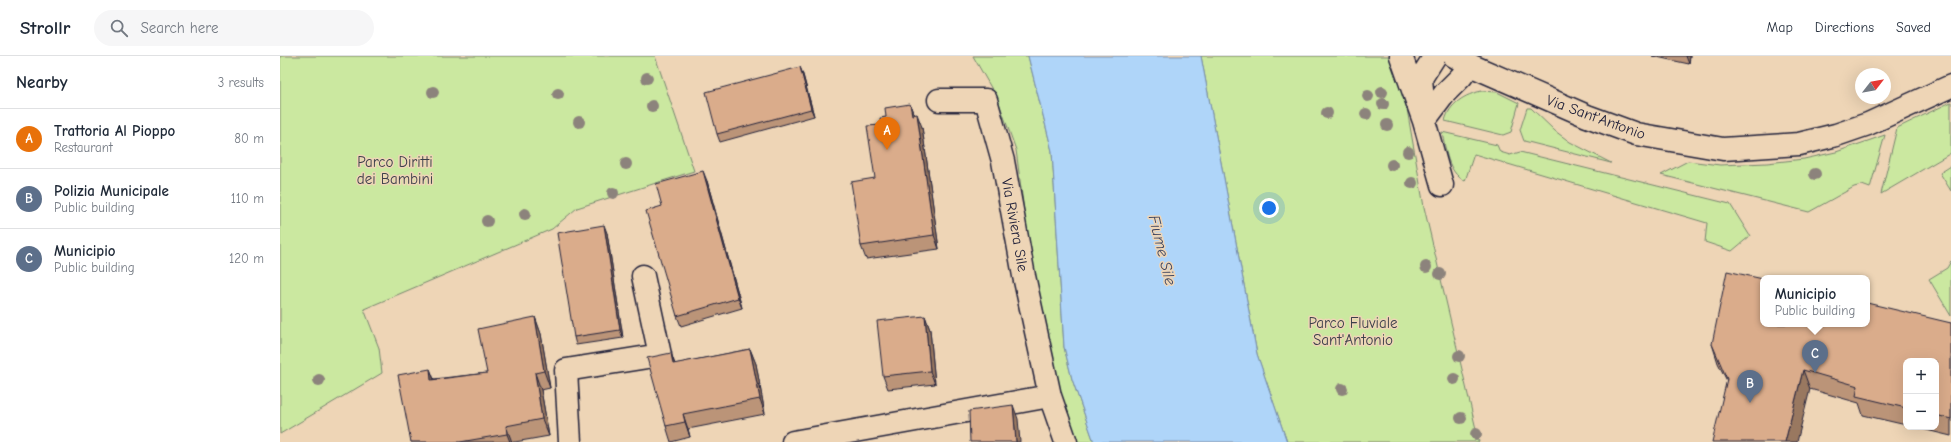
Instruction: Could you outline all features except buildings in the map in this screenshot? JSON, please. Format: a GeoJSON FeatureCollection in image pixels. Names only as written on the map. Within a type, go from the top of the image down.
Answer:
{"type":"FeatureCollection","features":[{"type":"Feature","properties":{"kind":"street"},"geometry":{"type":"LineString","coordinates":[[1401,56],[1424,121],[1442,185]]}},
{"type":"Feature","properties":{"kind":"street"},"geometry":{"type":"LineString","coordinates":[[1424,121],[1421,78],[1435,56]]}},
{"type":"Feature","properties":{"kind":"street"},"geometry":{"type":"LineString","coordinates":[[1424,121],[1445,93],[1462,77],[1462,61]]}},
{"type":"Feature","properties":{"kind":"street","name":"Via Sant'Antonio"},"geometry":{"type":"LineString","coordinates":[[1462,61],[1587,116],[1636,134],[1724,148],[1798,144],[1836,135],[1868,124],[1951,86]]}},
{"type":"Feature","properties":{"kind":"street","name":"Via Riviera Sile"},"geometry":{"type":"LineString","coordinates":[[939,100],[986,100],[1003,161],[1024,276],[1050,396],[1066,442]]}},
{"type":"Feature","properties":{"kind":"street"},"geometry":{"type":"LineString","coordinates":[[570,442],[566,370],[660,355],[643,276]]}},
{"type":"Feature","properties":{"kind":"street"},"geometry":{"type":"LineString","coordinates":[[793,442],[1050,396]]}},
{"type":"Feature","properties":{"kind":"green space","name":"Parco Diritti dei Bambini"},"geometry":{"type":"Polygon","coordinates":[[[280,56],[655,56],[694,171],[577,208],[552,229],[364,309],[379,348],[382,373],[280,434],[280,56]]]}},
{"type":"Feature","properties":{"kind":"green space"},"geometry":{"type":"Polygon","coordinates":[[[973,56],[1028,56],[1052,151],[1064,347],[1072,379],[1094,442],[1076,442],[1057,382],[1032,271],[1016,150],[998,100],[973,56]]]}},
{"type":"Feature","properties":{"kind":"green space","name":"Parco Fluviale Sant'Antonio"},"geometry":{"type":"Polygon","coordinates":[[[1201,56],[1390,56],[1397,72],[1407,109],[1424,207],[1479,442],[1287,442],[1257,354],[1201,56]]]}},
{"type":"Feature","properties":{"kind":"green space"},"geometry":{"type":"Polygon","coordinates":[[[1482,91],[1497,92],[1519,103],[1511,132],[1503,135],[1445,121],[1454,105],[1464,97],[1482,91]]]}},
{"type":"Feature","properties":{"kind":"green space"},"geometry":{"type":"Polygon","coordinates":[[[1951,102],[1951,153],[1881,194],[1897,128],[1951,102]]]}},
{"type":"Feature","properties":{"kind":"green space"},"geometry":{"type":"Polygon","coordinates":[[[1527,108],[1531,108],[1555,131],[1570,142],[1611,163],[1524,141],[1520,130],[1527,108]]]}},
{"type":"Feature","properties":{"kind":"green space"},"geometry":{"type":"Polygon","coordinates":[[[1442,132],[1497,145],[1500,152],[1510,155],[1520,152],[1730,204],[1750,236],[1732,251],[1705,242],[1707,223],[1474,154],[1465,181],[1454,172],[1448,160],[1442,132]]]}},
{"type":"Feature","properties":{"kind":"green space"},"geometry":{"type":"Polygon","coordinates":[[[1885,135],[1870,188],[1862,185],[1854,187],[1809,212],[1661,175],[1688,161],[1720,165],[1767,163],[1804,159],[1836,152],[1885,135]]]}},
{"type":"Feature","properties":{"kind":"green space"},"geometry":{"type":"Polygon","coordinates":[[[1951,166],[1951,191],[1940,173],[1951,166]]]}},
{"type":"Feature","properties":{"kind":"green space"},"geometry":{"type":"Polygon","coordinates":[[[1951,261],[1951,316],[1929,279],[1947,268],[1951,261]]]}},
{"type":"Feature","properties":{"kind":"water","name":"Fiume Sile"},"geometry":{"type":"Polygon","coordinates":[[[1028,56],[1201,56],[1257,354],[1287,442],[1094,442],[1072,379],[1064,347],[1052,151],[1028,56]]]}},
{"type":"Feature","properties":{"kind":"place","name":"Trattoria Al Pioppo"},"geometry":{"type":"Point","coordinates":[887,150]}},
{"type":"Feature","properties":{"kind":"place","name":"Municipio"},"geometry":{"type":"Point","coordinates":[1815,373]}},
{"type":"Feature","properties":{"kind":"place","name":"Polizia Municipale"},"geometry":{"type":"Point","coordinates":[1750,403]}}]}
